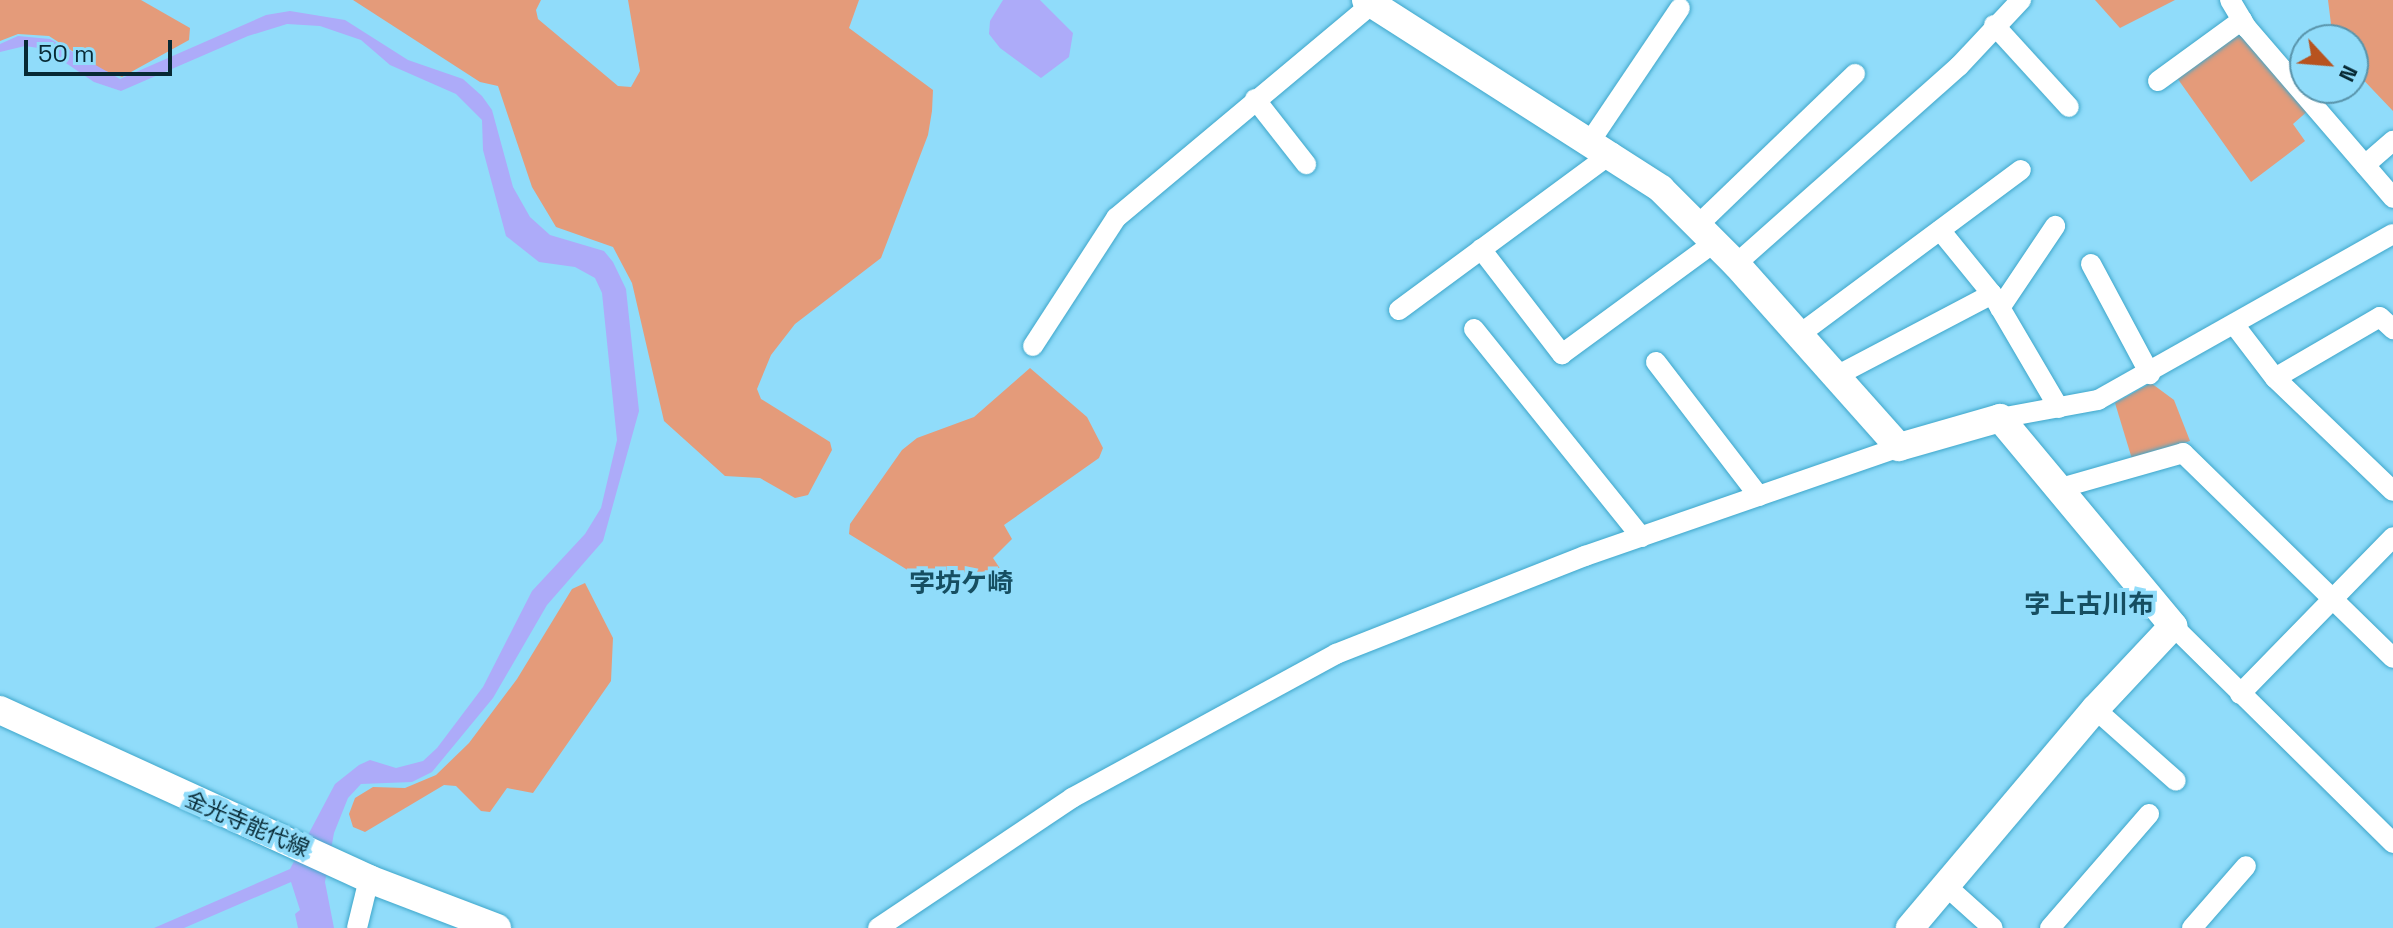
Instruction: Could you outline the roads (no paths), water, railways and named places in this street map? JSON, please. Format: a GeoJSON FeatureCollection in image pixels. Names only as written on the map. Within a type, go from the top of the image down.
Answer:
{"type":"FeatureCollection","features":[{"type":"Feature","properties":{"kind":"street"},"geometry":{"type":"LineString","coordinates":[[1736,264],[1959,66],[1994,25],[2021,0]]}},
{"type":"Feature","properties":{"kind":"street"},"geometry":{"type":"LineString","coordinates":[[2230,0],[2242,20],[2393,198]]}},
{"type":"Feature","properties":{"kind":"street"},"geometry":{"type":"LineString","coordinates":[[1033,346],[1116,218],[1369,2],[1602,147],[1706,233],[1838,375],[1899,447]]}},
{"type":"Feature","properties":{"kind":"street"},"geometry":{"type":"LineString","coordinates":[[1399,310],[1481,249],[1602,147],[1680,8]]}},
{"type":"Feature","properties":{"kind":"street"},"geometry":{"type":"LineString","coordinates":[[2158,81],[2242,20]]}},
{"type":"Feature","properties":{"kind":"street"},"geometry":{"type":"LineString","coordinates":[[1994,25],[2069,107]]}},
{"type":"Feature","properties":{"kind":"street"},"geometry":{"type":"LineString","coordinates":[[1481,249],[1562,354],[1706,233],[1855,74]]}},
{"type":"Feature","properties":{"kind":"street"},"geometry":{"type":"LineString","coordinates":[[1255,99],[1306,164]]}},
{"type":"Feature","properties":{"kind":"street"},"geometry":{"type":"LineString","coordinates":[[2365,165],[2393,141]]}},
{"type":"Feature","properties":{"kind":"street"},"geometry":{"type":"LineString","coordinates":[[1800,334],[2021,170]]}},
{"type":"Feature","properties":{"kind":"street"},"geometry":{"type":"LineString","coordinates":[[1838,375],[1996,301],[2055,226]]}},
{"type":"Feature","properties":{"kind":"street"},"geometry":{"type":"LineString","coordinates":[[1940,230],[1996,301],[2059,408]]}},
{"type":"Feature","properties":{"kind":"street"},"geometry":{"type":"LineString","coordinates":[[878,928],[983,853],[1072,798],[1336,654],[1641,537],[1899,447],[2000,418],[2098,400],[2236,327],[2393,234]]}},
{"type":"Feature","properties":{"kind":"street"},"geometry":{"type":"LineString","coordinates":[[2091,264],[2150,374]]}},
{"type":"Feature","properties":{"kind":"street"},"geometry":{"type":"LineString","coordinates":[[2275,378],[2380,317],[2393,329]]}},
{"type":"Feature","properties":{"kind":"street"},"geometry":{"type":"LineString","coordinates":[[2236,327],[2275,378],[2393,491]]}},
{"type":"Feature","properties":{"kind":"street"},"geometry":{"type":"LineString","coordinates":[[1474,329],[1641,537]]}},
{"type":"Feature","properties":{"kind":"street"},"geometry":{"type":"LineString","coordinates":[[1656,362],[1759,496]]}},
{"type":"Feature","properties":{"kind":"street"},"geometry":{"type":"LineString","coordinates":[[2000,418],[2173,626],[2393,843]]}},
{"type":"Feature","properties":{"kind":"street"},"geometry":{"type":"LineString","coordinates":[[2057,489],[2183,453],[2393,658]]}},
{"type":"Feature","properties":{"kind":"street"},"geometry":{"type":"LineString","coordinates":[[2240,694],[2393,537]]}},
{"type":"Feature","properties":{"kind":"street"},"geometry":{"type":"LineString","coordinates":[[1910,928],[2095,709],[2173,626]]}},
{"type":"Feature","properties":{"kind":"street"},"geometry":{"type":"LineString","coordinates":[[2095,709],[2176,781]]}},
{"type":"Feature","properties":{"kind":"street","name":"金光寺能代線"},"geometry":{"type":"LineString","coordinates":[[0,710],[369,879],[497,928]]}},
{"type":"Feature","properties":{"kind":"street"},"geometry":{"type":"LineString","coordinates":[[2050,928],[2149,814]]}},
{"type":"Feature","properties":{"kind":"street"},"geometry":{"type":"LineString","coordinates":[[2192,928],[2246,866]]}},
{"type":"Feature","properties":{"kind":"street"},"geometry":{"type":"LineString","coordinates":[[357,928],[369,879]]}},
{"type":"Feature","properties":{"kind":"street"},"geometry":{"type":"LineString","coordinates":[[1945,885],[1993,928]]}},
{"type":"Feature","properties":{"kind":"water"},"geometry":{"type":"Polygon","coordinates":[[[1003,0],[1040,0],[1073,33],[1069,57],[1041,78],[1000,48],[989,34],[990,21],[1003,0]]]}},
{"type":"Feature","properties":{"kind":"water"},"geometry":{"type":"Polygon","coordinates":[[[290,11],[345,20],[408,60],[463,79],[482,96],[492,110],[513,187],[530,217],[550,235],[604,251],[613,262],[626,289],[639,411],[603,541],[547,605],[493,698],[432,772],[412,782],[361,784],[348,798],[334,833],[325,882],[334,928],[298,928],[295,914],[300,910],[291,882],[184,928],[154,928],[290,869],[335,784],[359,765],[370,760],[396,768],[423,761],[437,748],[483,687],[532,591],[585,534],[601,508],[617,440],[602,293],[595,278],[575,267],[539,262],[506,236],[483,150],[482,120],[456,94],[390,65],[361,40],[320,26],[287,24],[248,36],[121,91],[94,82],[45,49],[25,46],[0,52],[0,44],[18,36],[50,39],[120,79],[266,15],[290,11]]]}},
{"type":"Feature","properties":{"kind":"district","name":"字坊ケ崎"},"geometry":{"type":"Point","coordinates":[961,584]}},
{"type":"Feature","properties":{"kind":"district","name":"字上古川布"},"geometry":{"type":"Point","coordinates":[2089,605]}}]}
